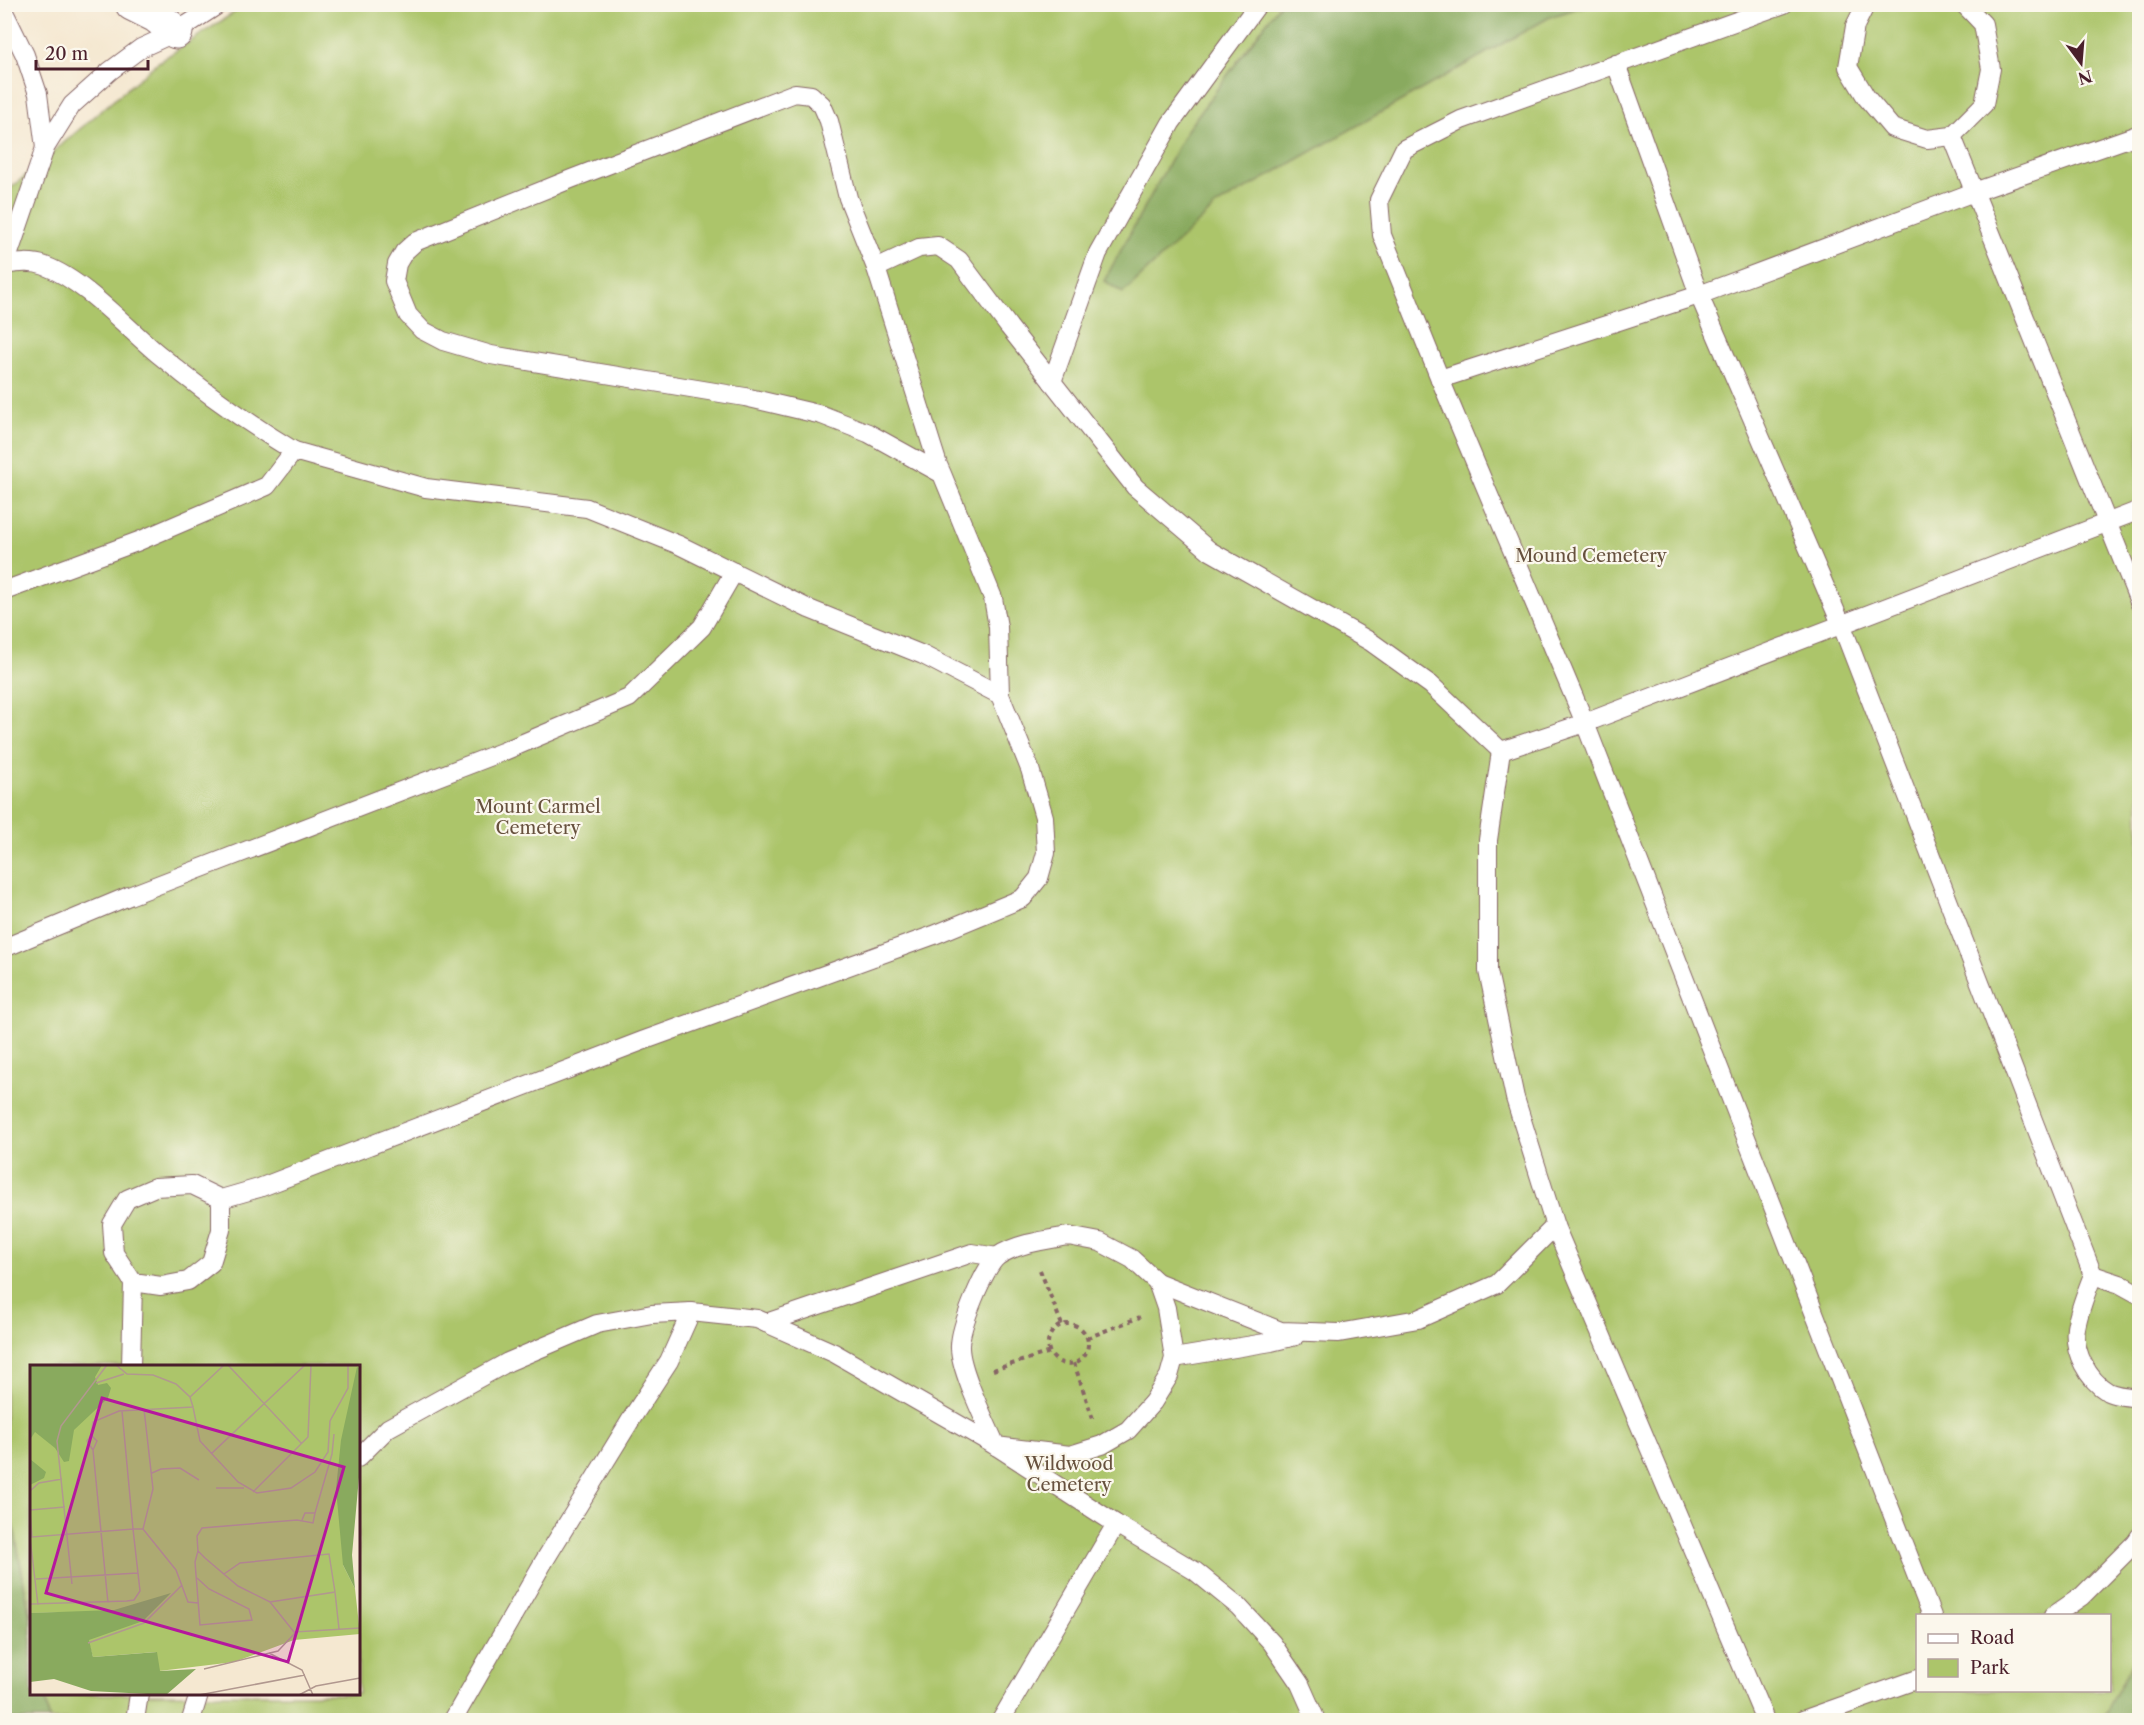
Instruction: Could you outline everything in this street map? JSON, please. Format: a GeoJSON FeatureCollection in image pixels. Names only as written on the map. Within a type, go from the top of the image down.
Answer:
{"type":"FeatureCollection","features":[{"type":"Feature","properties":{"kind":"street"},"geometry":{"type":"LineString","coordinates":[[132,4],[156,15],[176,32]]}},
{"type":"Feature","properties":{"kind":"lane"},"geometry":{"type":"LineString","coordinates":[[219,4],[176,32],[141,48],[110,71],[72,105],[45,148],[5,265],[22,263],[44,265],[71,279],[158,354],[235,414],[294,452],[426,488],[587,507],[679,545],[809,609],[923,654],[1000,695]]}},
{"type":"Feature","properties":{"kind":"lane"},"geometry":{"type":"LineString","coordinates":[[1052,382],[1098,253],[1171,123],[1258,4]]}},
{"type":"Feature","properties":{"kind":"lane"},"geometry":{"type":"LineString","coordinates":[[1784,4],[1461,120],[1404,149],[1379,200],[1382,235],[1585,723],[1931,1614]]}},
{"type":"Feature","properties":{"kind":"lane"},"geometry":{"type":"LineString","coordinates":[[1866,4],[1855,26],[1848,67],[1866,98],[1892,128],[1927,139],[1952,136],[1984,104],[1991,69],[1983,24],[1964,4]]}},
{"type":"Feature","properties":{"kind":"lane"},"geometry":{"type":"LineString","coordinates":[[4,12],[25,55],[38,94],[45,148]]}},
{"type":"Feature","properties":{"kind":"lane"},"geometry":{"type":"LineString","coordinates":[[1616,64],[1699,294],[1842,626],[2093,1275],[2081,1305],[2076,1331],[2080,1357],[2091,1378],[2109,1393],[2139,1398]]}},
{"type":"Feature","properties":{"kind":"lane"},"geometry":{"type":"LineString","coordinates":[[131,1365],[133,1282],[114,1252],[112,1224],[127,1199],[155,1187],[192,1185],[221,1198],[259,1188],[642,1041],[934,935],[1023,898],[1039,878],[1046,853],[1044,817],[1030,769],[1000,695],[998,627],[993,598],[942,474],[876,268],[848,198],[830,121],[822,105],[811,95],[795,93],[415,242],[404,252],[397,264],[394,281],[408,315],[422,330],[443,341],[491,355],[745,397],[822,416],[868,434],[942,474]]}},
{"type":"Feature","properties":{"kind":"lane"},"geometry":{"type":"LineString","coordinates":[[1440,379],[1699,294],[1974,192],[2139,134]]}},
{"type":"Feature","properties":{"kind":"lane"},"geometry":{"type":"LineString","coordinates":[[1952,136],[2139,604]]}},
{"type":"Feature","properties":{"kind":"lane"},"geometry":{"type":"LineString","coordinates":[[876,268],[919,248],[938,246],[959,260],[1135,487],[1210,551],[1371,642],[1431,685],[1501,751]]}},
{"type":"Feature","properties":{"kind":"lane"},"geometry":{"type":"LineString","coordinates":[[4,591],[139,541],[267,486],[294,452]]}},
{"type":"Feature","properties":{"kind":"lane"},"geometry":{"type":"LineString","coordinates":[[1501,751],[1585,723],[1842,626],[2139,510]]}},
{"type":"Feature","properties":{"kind":"lane"},"geometry":{"type":"LineString","coordinates":[[4,948],[129,896],[502,753],[630,698],[702,627],[734,572]]}},
{"type":"Feature","properties":{"kind":"lane"},"geometry":{"type":"LineString","coordinates":[[1501,751],[1488,840],[1488,971],[1515,1098],[1555,1226],[1765,1720]]}},
{"type":"Feature","properties":{"kind":"lane"},"geometry":{"type":"LineString","coordinates":[[133,1282],[161,1286],[188,1281],[211,1263],[221,1230],[221,1198]]}},
{"type":"Feature","properties":{"kind":"lane"},"geometry":{"type":"LineString","coordinates":[[766,1323],[972,1254],[997,1257],[1029,1243],[1068,1236],[1100,1242],[1132,1259],[1157,1282],[1281,1331],[1339,1333],[1418,1319],[1497,1284],[1555,1226]]}},
{"type":"Feature","properties":{"kind":"lane"},"geometry":{"type":"LineString","coordinates":[[996,1446],[968,1379],[960,1348],[965,1317],[978,1287],[997,1257]]}},
{"type":"Feature","properties":{"kind":"lane"},"geometry":{"type":"LineString","coordinates":[[2093,1275],[2120,1284],[2139,1295]]}},
{"type":"Feature","properties":{"kind":"lane"},"geometry":{"type":"LineString","coordinates":[[996,1446],[1070,1455],[1102,1445],[1128,1430],[1153,1402],[1169,1376],[1174,1358],[1166,1308],[1157,1282]]}},
{"type":"Feature","properties":{"kind":"lane"},"geometry":{"type":"LineString","coordinates":[[453,1720],[543,1563],[669,1361],[691,1312]]}},
{"type":"Feature","properties":{"kind":"lane"},"geometry":{"type":"LineString","coordinates":[[360,1456],[388,1428],[508,1362],[597,1324],[652,1314],[691,1312],[757,1319],[834,1353],[996,1446],[1116,1524],[1195,1571],[1238,1606],[1272,1642],[1300,1684],[1316,1720]]}},
{"type":"Feature","properties":{"kind":"lane"},"geometry":{"type":"LineString","coordinates":[[1174,1358],[1271,1342],[1312,1332]]}},
{"type":"Feature","properties":{"kind":"lane"},"geometry":{"type":"LineString","coordinates":[[1001,1720],[1116,1524]]}},
{"type":"Feature","properties":{"kind":"lane"},"geometry":{"type":"LineString","coordinates":[[2056,1614],[2082,1596],[2136,1542],[2139,1536]]}},
{"type":"Feature","properties":{"kind":"lane"},"geometry":{"type":"LineString","coordinates":[[1803,1720],[1916,1679]]}},
{"type":"Feature","properties":{"kind":"lane"},"geometry":{"type":"LineString","coordinates":[[135,1720],[139,1695]]}},
{"type":"Feature","properties":{"kind":"lane"},"geometry":{"type":"LineString","coordinates":[[191,1720],[199,1695]]}},
{"type":"Feature","properties":{"kind":"path"},"geometry":{"type":"LineString","coordinates":[[1029,1243],[1062,1325]]}},
{"type":"Feature","properties":{"kind":"path"},"geometry":{"type":"LineString","coordinates":[[1087,1338],[1166,1308]]}},
{"type":"Feature","properties":{"kind":"path"},"geometry":{"type":"LineString","coordinates":[[1068,1324],[1080,1328],[1087,1338],[1087,1350],[1080,1360],[1074,1363],[1057,1361],[1048,1346],[1052,1333],[1062,1325],[1068,1324]]}},
{"type":"Feature","properties":{"kind":"path"},"geometry":{"type":"LineString","coordinates":[[968,1379],[1050,1352]]}},
{"type":"Feature","properties":{"kind":"path"},"geometry":{"type":"LineString","coordinates":[[1074,1363],[1102,1445]]}},
{"type":"Feature","properties":{"kind":"green space"},"geometry":{"type":"Polygon","coordinates":[[[247,4],[2139,5],[2139,1720],[49,1720],[45,1695],[360,1695],[360,1365],[30,1365],[30,1616],[15,1533],[5,1504],[5,193],[157,63],[247,4]]]}},
{"type":"Feature","properties":{"kind":"green space"},"geometry":{"type":"Polygon","coordinates":[[[1280,4],[1588,5],[1550,17],[1217,205],[1123,293],[1104,281],[1187,130],[1280,4]]]}},
{"type":"Feature","properties":{"kind":"green space"},"geometry":{"type":"Polygon","coordinates":[[[5,1504],[15,1533],[30,1616],[30,1695],[45,1695],[49,1720],[5,1720],[5,1504]]]}},
{"type":"Feature","properties":{"kind":"green space"},"geometry":{"type":"Polygon","coordinates":[[[2139,1650],[2139,1720],[2102,1720],[2139,1650]]]}},
{"type":"Feature","properties":{"kind":"park label","name":"Mound Cemetery"},"geometry":{"type":"Point","coordinates":[1591,556]}},
{"type":"Feature","properties":{"kind":"park label","name":"Mount Carmel Cemetery"},"geometry":{"type":"Point","coordinates":[538,817]}},
{"type":"Feature","properties":{"kind":"park label","name":"Wildwood Cemetery"},"geometry":{"type":"Point","coordinates":[1069,1474]}}]}
